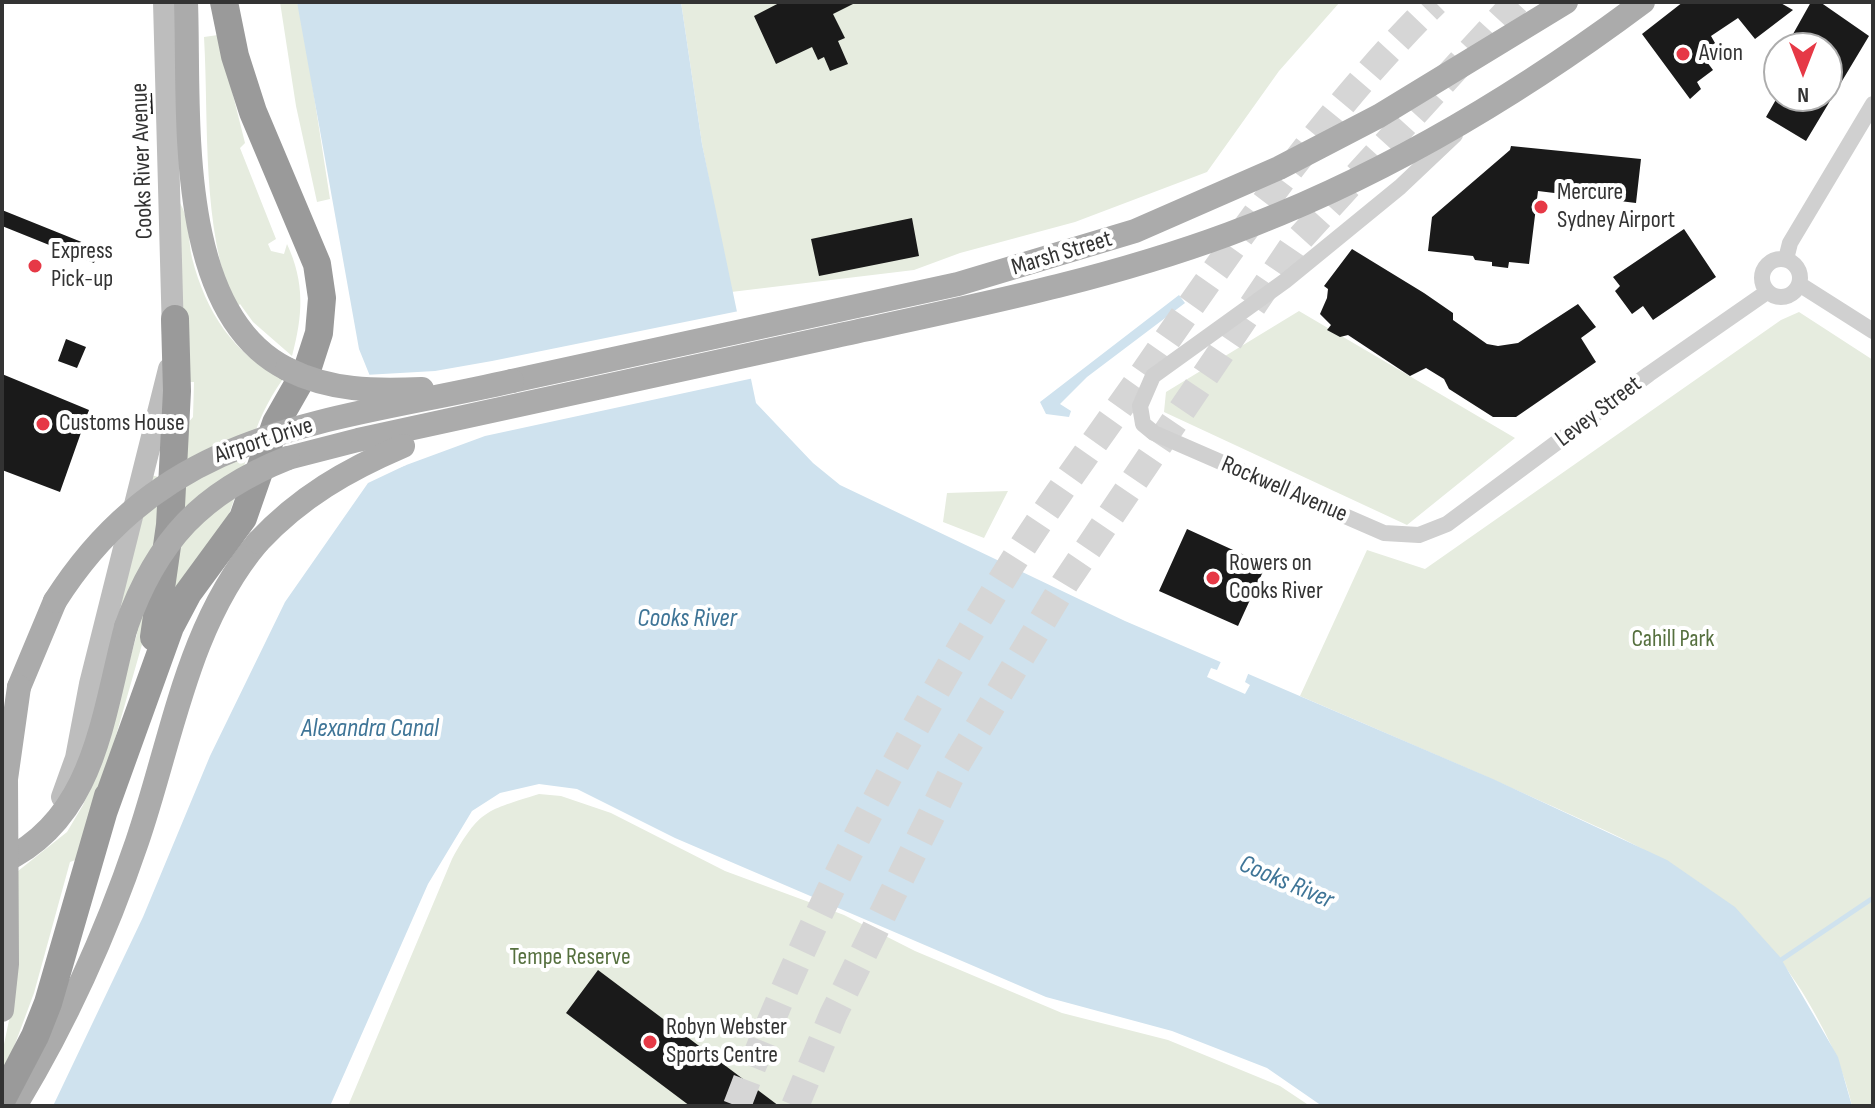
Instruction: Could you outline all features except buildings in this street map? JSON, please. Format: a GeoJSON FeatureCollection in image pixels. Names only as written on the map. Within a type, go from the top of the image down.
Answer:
{"type":"FeatureCollection","features":[{"type":"Feature","properties":{"kind":"highway"},"geometry":{"type":"LineString","coordinates":[[103,813],[170,627],[188,593],[243,518],[276,423],[308,367],[319,333],[322,298],[317,264],[253,112],[235,56],[224,2]]}},
{"type":"Feature","properties":{"kind":"highway"},"geometry":{"type":"LineString","coordinates":[[2,1099],[35,1036],[48,1003],[157,628],[166,563],[176,436],[175,319]]}},
{"type":"Feature","properties":{"kind":"main road"},"geometry":{"type":"LineString","coordinates":[[186,2],[197,219],[212,279],[236,324],[266,356],[287,369],[326,384],[372,391],[512,381]]}},
{"type":"Feature","properties":{"kind":"main road"},"geometry":{"type":"LineString","coordinates":[[190,105],[197,2]]}},
{"type":"Feature","properties":{"kind":"main road","name":"Marsh Street"},"geometry":{"type":"LineString","coordinates":[[512,381],[1000,274],[1135,231],[1279,168],[1379,116],[1566,2]]}},
{"type":"Feature","properties":{"kind":"main road"},"geometry":{"type":"LineString","coordinates":[[1505,41],[1586,2]]}},
{"type":"Feature","properties":{"kind":"main road","name":"Marsh Street"},"geometry":{"type":"LineString","coordinates":[[518,405],[1066,284],[1231,233],[1375,169],[1477,114],[1558,63],[1643,2]]}},
{"type":"Feature","properties":{"kind":"main road","name":"Airport Drive"},"geometry":{"type":"LineString","coordinates":[[2,1010],[7,964],[6,779],[13,717],[19,687],[41,629],[71,576],[90,552],[157,489],[239,445],[303,426],[512,381]]}},
{"type":"Feature","properties":{"kind":"main road"},"geometry":{"type":"LineString","coordinates":[[14,854],[60,820],[84,780],[126,627],[145,578],[167,544],[201,507],[243,478],[316,450],[518,405]]}},
{"type":"Feature","properties":{"kind":"main road"},"geometry":{"type":"LineString","coordinates":[[15,1106],[73,996],[117,897],[208,620],[231,576],[258,542],[293,507],[350,470],[447,428],[518,405]]}},
{"type":"Feature","properties":{"kind":"street","name":"Cooks River Avenue"},"geometry":{"type":"LineString","coordinates":[[14,854],[72,774],[136,493],[164,395],[175,319],[164,2]]}},
{"type":"Feature","properties":{"kind":"street"},"geometry":{"type":"LineString","coordinates":[[1786,259],[1790,243],[1873,104]]}},
{"type":"Feature","properties":{"kind":"street","name":"Marsh Street"},"geometry":{"type":"LineString","coordinates":[[1143,424],[1140,406],[1153,376],[1285,281],[1400,187],[1477,114]]}},
{"type":"Feature","properties":{"kind":"street"},"geometry":{"type":"LineString","coordinates":[[1776,259],[1786,259],[1798,269],[1799,284],[1785,296],[1767,292],[1761,278],[1764,268],[1776,259]]}},
{"type":"Feature","properties":{"kind":"street"},"geometry":{"type":"LineString","coordinates":[[1799,284],[1873,331]]}},
{"type":"Feature","properties":{"kind":"street","name":"Levey Street"},"geometry":{"type":"LineString","coordinates":[[1431,532],[1480,502],[1649,374],[1767,292]]}},
{"type":"Feature","properties":{"kind":"street","name":"Rockwell Avenue"},"geometry":{"type":"LineString","coordinates":[[1143,424],[1154,433],[1384,533],[1406,537],[1431,532]]}},
{"type":"Feature","properties":{"kind":"green space"},"geometry":{"type":"Polygon","coordinates":[[[280,2],[297,2],[302,18],[330,199],[317,202],[296,106],[280,2]]]}},
{"type":"Feature","properties":{"kind":"green space"},"geometry":{"type":"Polygon","coordinates":[[[681,2],[1340,2],[1279,71],[1207,172],[1075,222],[960,253],[914,270],[731,292],[702,144],[681,2]]]}},
{"type":"Feature","properties":{"kind":"green space"},"geometry":{"type":"Polygon","coordinates":[[[218,35],[245,143],[240,148],[276,239],[268,244],[271,251],[284,254],[287,244],[297,272],[300,313],[292,356],[253,322],[240,304],[235,308],[224,277],[209,175],[204,37],[218,35]]]}},
{"type":"Feature","properties":{"kind":"green space"},"geometry":{"type":"Polygon","coordinates":[[[180,203],[186,216],[198,278],[214,313],[236,344],[265,369],[283,379],[256,429],[224,526],[178,589],[170,585],[182,430],[193,417],[194,382],[184,382],[180,203]]]}},
{"type":"Feature","properties":{"kind":"green space"},"geometry":{"type":"Polygon","coordinates":[[[1299,311],[1515,438],[1407,525],[1164,412],[1166,392],[1299,311]]]}},
{"type":"Feature","properties":{"kind":"green space","name":"Cahill Park"},"geometry":{"type":"Polygon","coordinates":[[[1799,312],[1873,360],[1873,1106],[1852,1106],[1831,1046],[1801,990],[1775,953],[1716,895],[1684,873],[1613,834],[1300,696],[1367,550],[1425,569],[1781,320],[1799,312]]]}},
{"type":"Feature","properties":{"kind":"green space"},"geometry":{"type":"Polygon","coordinates":[[[146,474],[163,478],[143,641],[81,858],[70,862],[34,993],[2,1079],[2,1054],[14,996],[18,871],[67,832],[83,805],[100,765],[137,634],[113,627],[146,474]]]}},
{"type":"Feature","properties":{"kind":"green space"},"geometry":{"type":"Polygon","coordinates":[[[1008,491],[984,538],[943,522],[947,493],[1008,491]]]}},
{"type":"Feature","properties":{"kind":"green space","name":"Tempe Reserve"},"geometry":{"type":"Polygon","coordinates":[[[539,794],[561,796],[611,813],[725,871],[844,915],[915,951],[1062,1013],[1168,1040],[1280,1086],[1310,1106],[348,1106],[452,859],[470,830],[486,814],[539,794]]]}},
{"type":"Feature","properties":{"kind":"water","name":"Cooks River"},"geometry":{"type":"Polygon","coordinates":[[[297,2],[681,2],[702,144],[756,403],[813,463],[840,485],[1125,621],[1493,779],[1667,860],[1735,907],[1780,957],[1838,1057],[1852,1106],[1322,1106],[1267,1068],[1172,1031],[1046,997],[675,838],[577,789],[539,784],[500,793],[472,811],[428,884],[330,1106],[53,1106],[143,917],[210,756],[285,602],[368,483],[406,465],[359,349],[297,2]]]}},
{"type":"Feature","properties":{"kind":"water"},"geometry":{"type":"Polygon","coordinates":[[[1179,295],[1185,303],[1087,377],[1060,404],[1071,411],[1069,417],[1046,414],[1040,402],[1179,295]]]}},
{"type":"Feature","properties":{"kind":"pier"},"geometry":{"type":"Polygon","coordinates":[[[739,311],[754,378],[485,436],[371,478],[401,463],[365,375],[435,371],[739,311]]]}},
{"type":"Feature","properties":{"kind":"pier"},"geometry":{"type":"Polygon","coordinates":[[[1223,657],[1250,669],[1245,682],[1250,685],[1245,694],[1207,677],[1211,668],[1217,670],[1223,657]]]}},
{"type":"Feature","properties":{"kind":"waterway"},"geometry":{"type":"LineString","coordinates":[[1778,962],[1873,898]]}},
{"type":"Feature","properties":{"kind":"tunnel"},"geometry":{"type":"LineString","coordinates":[[737,1106],[794,967],[861,829],[934,694],[1011,565],[1077,466],[1283,179],[1356,87],[1435,2]]}},
{"type":"Feature","properties":{"kind":"tunnel"},"geometry":{"type":"LineString","coordinates":[[795,1106],[833,1015],[956,765],[1065,583],[1293,246],[1516,2]]}},
{"type":"Feature","properties":{"kind":"place","name":"Avion"},"geometry":{"type":"Point","coordinates":[1683,54]}},
{"type":"Feature","properties":{"kind":"place","name":"Mercure Sydney Airport"},"geometry":{"type":"Point","coordinates":[1541,207]}},
{"type":"Feature","properties":{"kind":"place","name":"Express Pick-up"},"geometry":{"type":"Point","coordinates":[35,266]}},
{"type":"Feature","properties":{"kind":"place","name":"Customs House"},"geometry":{"type":"Point","coordinates":[43,424]}},
{"type":"Feature","properties":{"kind":"place","name":"Rowers on Cooks River"},"geometry":{"type":"Point","coordinates":[1213,578]}},
{"type":"Feature","properties":{"kind":"place","name":"Robyn Webster Sports Centre"},"geometry":{"type":"Point","coordinates":[650,1042]}},
{"type":"Feature","properties":{"kind":"water label","name":"Alexandra Canal"},"geometry":{"type":"Point","coordinates":[370,729]}}]}
